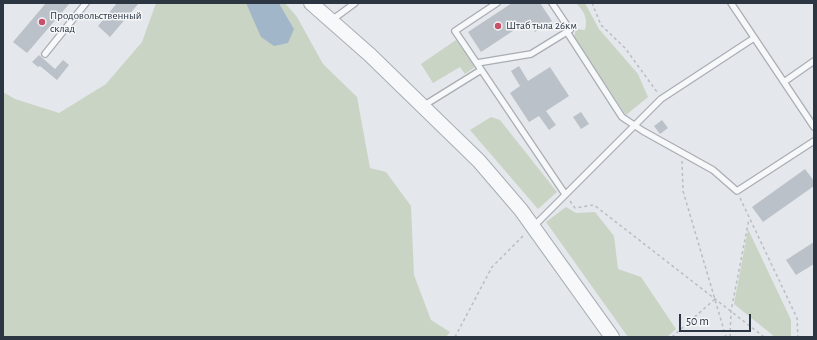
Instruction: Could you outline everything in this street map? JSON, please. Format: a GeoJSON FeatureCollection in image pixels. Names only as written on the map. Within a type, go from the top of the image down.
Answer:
{"type":"FeatureCollection","features":[{"type":"Feature","properties":{"kind":"street"},"geometry":{"type":"LineString","coordinates":[[311,3],[423,106],[479,162],[533,226],[612,337]]}},
{"type":"Feature","properties":{"kind":"lane"},"geometry":{"type":"LineString","coordinates":[[45,54],[86,3]]}},
{"type":"Feature","properties":{"kind":"lane"},"geometry":{"type":"LineString","coordinates":[[331,20],[355,3]]}},
{"type":"Feature","properties":{"kind":"lane"},"geometry":{"type":"LineString","coordinates":[[497,3],[455,31],[565,194]]}},
{"type":"Feature","properties":{"kind":"lane"},"geometry":{"type":"LineString","coordinates":[[477,63],[531,54],[570,30],[552,3]]}},
{"type":"Feature","properties":{"kind":"lane"},"geometry":{"type":"LineString","coordinates":[[730,3],[814,127]]}},
{"type":"Feature","properties":{"kind":"lane"},"geometry":{"type":"LineString","coordinates":[[567,32],[622,117],[635,126],[713,170],[737,191],[814,140]]}},
{"type":"Feature","properties":{"kind":"lane"},"geometry":{"type":"LineString","coordinates":[[533,226],[661,99],[754,38]]}},
{"type":"Feature","properties":{"kind":"lane"},"geometry":{"type":"LineString","coordinates":[[784,82],[814,61]]}},
{"type":"Feature","properties":{"kind":"lane"},"geometry":{"type":"LineString","coordinates":[[423,106],[481,70]]}},
{"type":"Feature","properties":{"kind":"path"},"geometry":{"type":"LineString","coordinates":[[592,3],[601,25],[625,48],[661,99]]}},
{"type":"Feature","properties":{"kind":"path"},"geometry":{"type":"LineString","coordinates":[[682,153],[683,191],[726,337]]}},
{"type":"Feature","properties":{"kind":"path"},"geometry":{"type":"LineString","coordinates":[[737,191],[797,318],[798,337]]}},
{"type":"Feature","properties":{"kind":"path"},"geometry":{"type":"LineString","coordinates":[[565,194],[575,208],[594,205],[764,337]]}},
{"type":"Feature","properties":{"kind":"path"},"geometry":{"type":"LineString","coordinates":[[730,337],[731,311],[749,218]]}},
{"type":"Feature","properties":{"kind":"path"},"geometry":{"type":"LineString","coordinates":[[455,337],[492,267],[533,226]]}},
{"type":"Feature","properties":{"kind":"path"},"geometry":{"type":"LineString","coordinates":[[672,337],[715,299]]}},
{"type":"Feature","properties":{"kind":"green space"},"geometry":{"type":"Polygon","coordinates":[[[156,3],[246,3],[254,19],[294,29],[279,3],[285,3],[297,17],[323,64],[357,97],[370,168],[386,172],[411,206],[414,275],[431,320],[450,332],[446,337],[3,337],[3,92],[15,99],[59,113],[106,84],[142,42],[156,3]]]}},
{"type":"Feature","properties":{"kind":"green space"},"geometry":{"type":"Polygon","coordinates":[[[576,3],[585,3],[599,29],[638,74],[648,97],[626,115],[574,37],[576,29],[585,30],[586,26],[585,15],[576,3]]]}},
{"type":"Feature","properties":{"kind":"green space"},"geometry":{"type":"Polygon","coordinates":[[[456,40],[475,67],[465,74],[460,67],[433,83],[421,64],[456,40]]]}},
{"type":"Feature","properties":{"kind":"green space"},"geometry":{"type":"Polygon","coordinates":[[[491,117],[500,120],[557,192],[538,209],[470,130],[491,117]]]}},
{"type":"Feature","properties":{"kind":"green space"},"geometry":{"type":"Polygon","coordinates":[[[566,207],[576,213],[595,212],[614,236],[618,269],[641,277],[676,329],[667,337],[628,337],[546,222],[566,207]]]}},
{"type":"Feature","properties":{"kind":"green space"},"geometry":{"type":"Polygon","coordinates":[[[748,229],[791,320],[791,337],[775,337],[734,304],[748,229]]]}},
{"type":"Feature","properties":{"kind":"water"},"geometry":{"type":"Polygon","coordinates":[[[246,3],[279,3],[294,29],[288,43],[274,46],[261,37],[246,3]]]}},
{"type":"Feature","properties":{"kind":"building","name":"Продовольственный склад"},"geometry":{"type":"Polygon","coordinates":[[[46,3],[70,3],[27,53],[13,42],[46,3]]]}},
{"type":"Feature","properties":{"kind":"building"},"geometry":{"type":"Polygon","coordinates":[[[117,3],[139,3],[110,37],[98,26],[117,3]]]}},
{"type":"Feature","properties":{"kind":"building","name":"Штаб тыла 26км"},"geometry":{"type":"Polygon","coordinates":[[[512,3],[540,3],[552,21],[535,32],[528,21],[481,52],[468,32],[512,3]]]}},
{"type":"Feature","properties":{"kind":"building"},"geometry":{"type":"Polygon","coordinates":[[[39,55],[55,69],[63,60],[69,65],[57,80],[40,66],[38,67],[32,62],[39,55]]]}},
{"type":"Feature","properties":{"kind":"building"},"geometry":{"type":"Polygon","coordinates":[[[519,66],[528,81],[550,67],[569,96],[546,111],[556,125],[549,130],[539,116],[529,122],[510,93],[520,86],[511,71],[519,66]]]}},
{"type":"Feature","properties":{"kind":"building"},"geometry":{"type":"Polygon","coordinates":[[[581,112],[589,124],[581,129],[573,117],[581,112]]]}},
{"type":"Feature","properties":{"kind":"building"},"geometry":{"type":"Polygon","coordinates":[[[662,120],[668,128],[660,134],[654,126],[662,120]]]}},
{"type":"Feature","properties":{"kind":"building"},"geometry":{"type":"Polygon","coordinates":[[[805,169],[814,181],[814,186],[763,222],[752,207],[805,169]]]}},
{"type":"Feature","properties":{"kind":"building"},"geometry":{"type":"Polygon","coordinates":[[[814,242],[814,264],[796,275],[786,260],[814,242]]]}},
{"type":"Feature","properties":{"kind":"place","name":"Продовольственный склад"},"geometry":{"type":"Point","coordinates":[42,22]}},
{"type":"Feature","properties":{"kind":"place","name":"Штаб тыла 26км"},"geometry":{"type":"Point","coordinates":[498,26]}}]}
